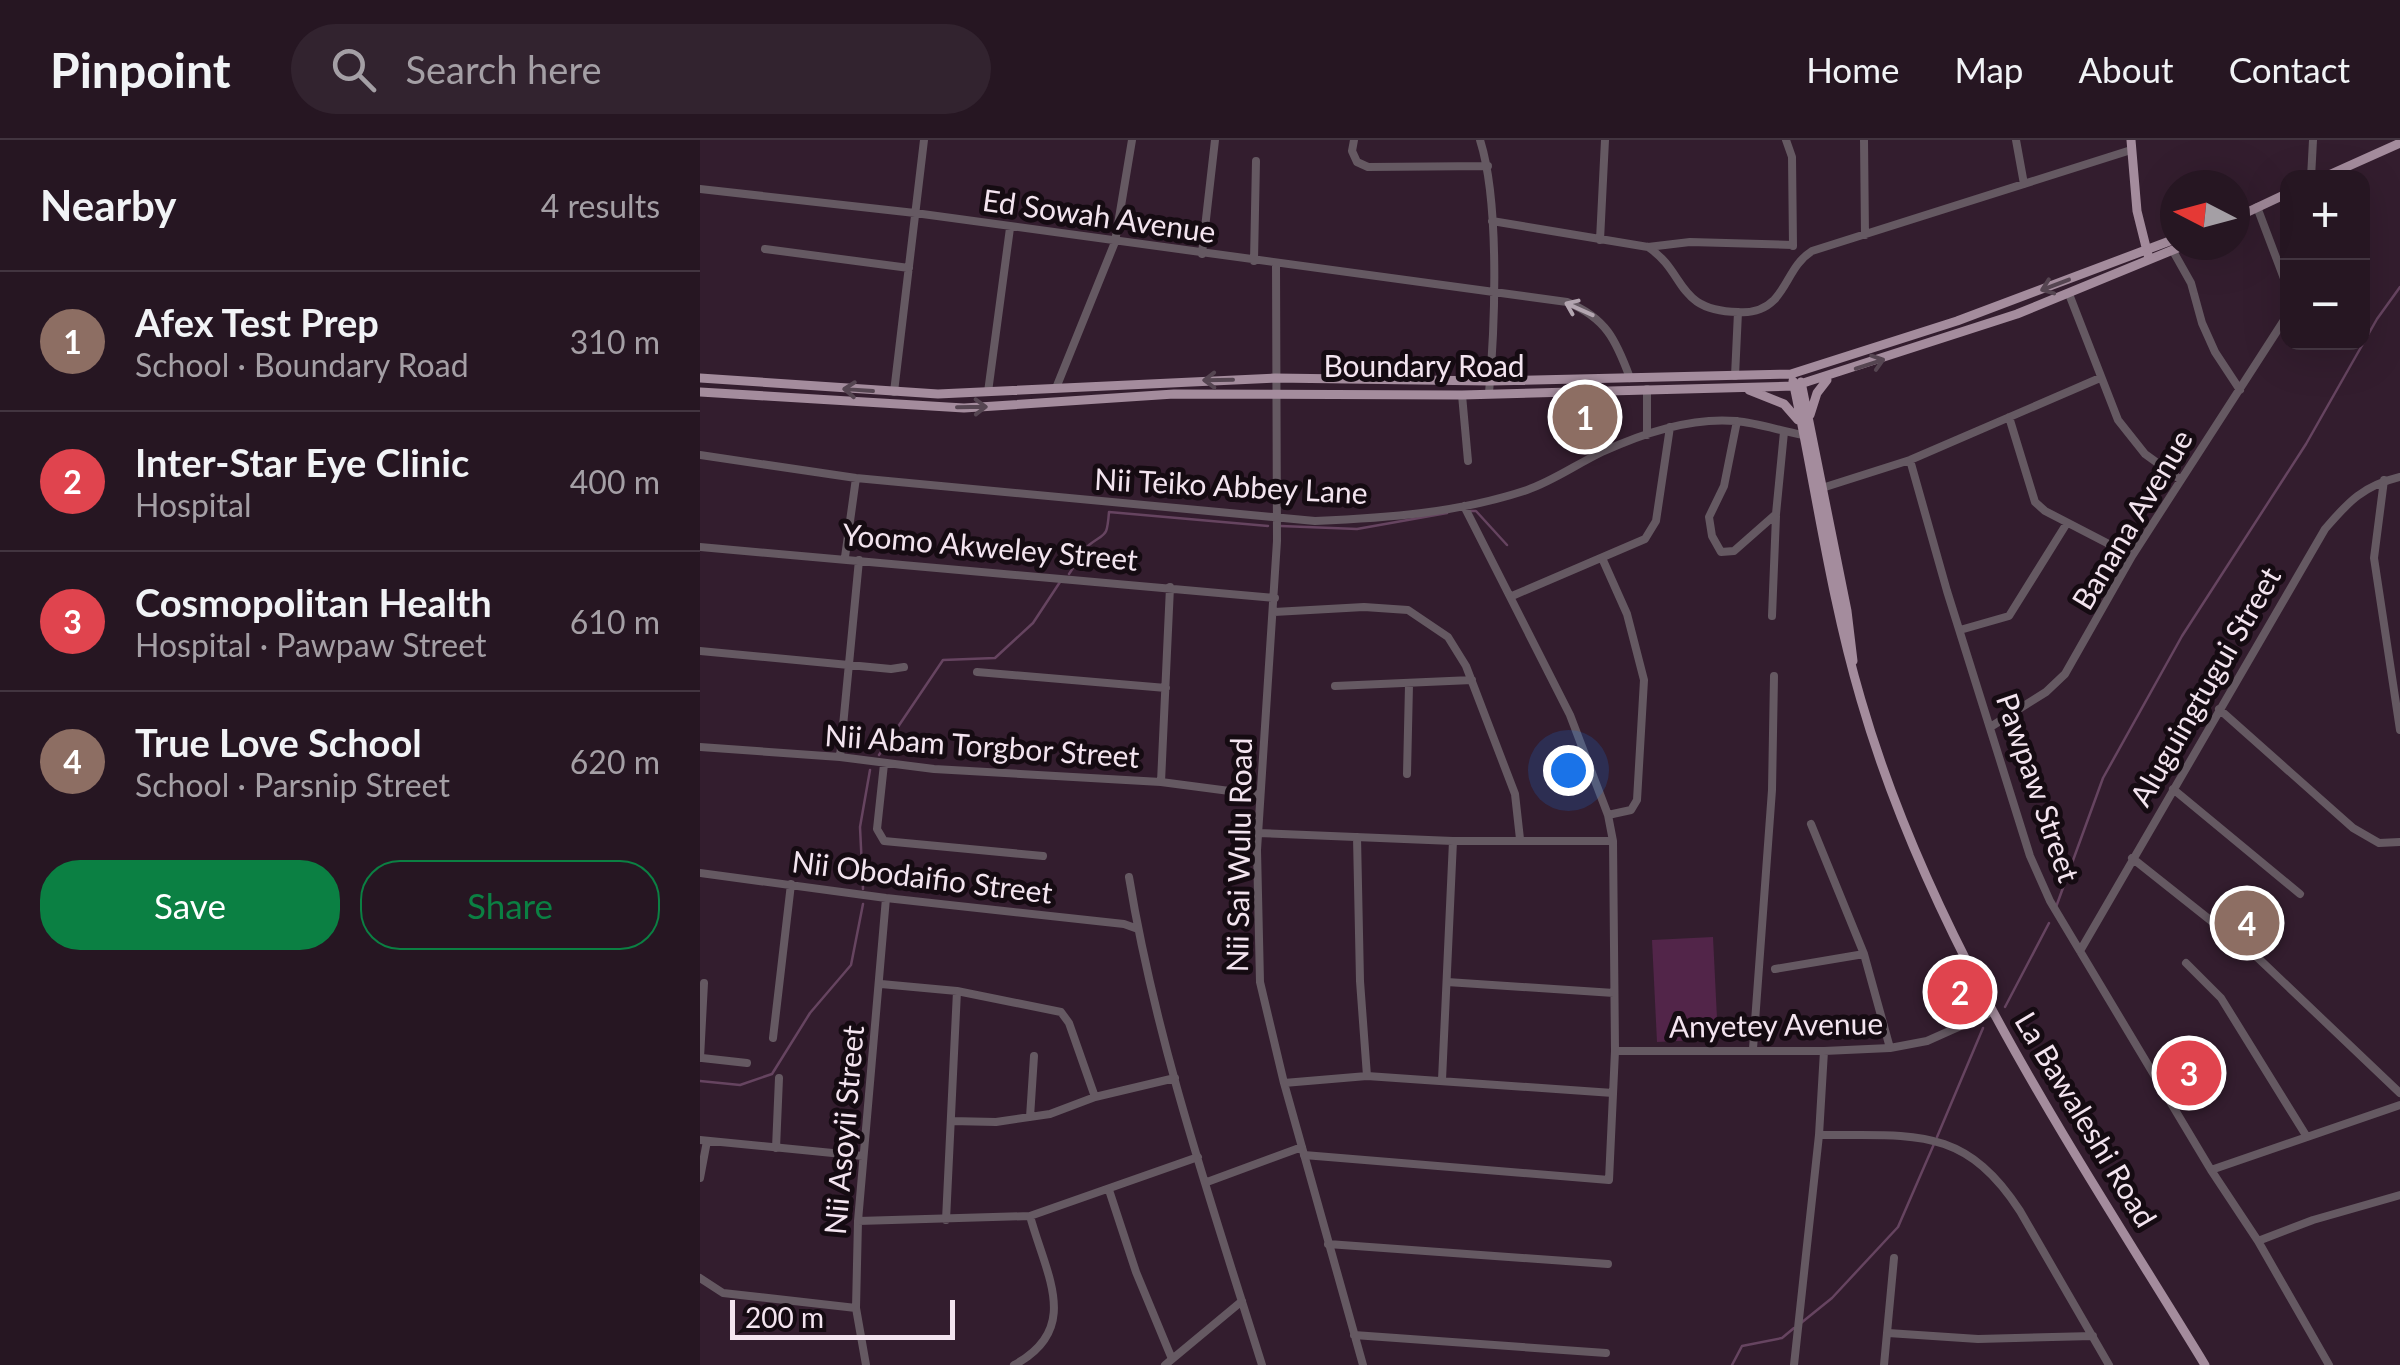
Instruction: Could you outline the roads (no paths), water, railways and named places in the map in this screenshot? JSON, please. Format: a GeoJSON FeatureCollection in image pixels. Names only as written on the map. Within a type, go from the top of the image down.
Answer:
{"type":"FeatureCollection","features":[{"type":"Feature","properties":{"kind":"main road"},"geometry":{"type":"LineString","coordinates":[[2337,170],[2387,144],[2400,143]]}},
{"type":"Feature","properties":{"kind":"main road"},"geometry":{"type":"LineString","coordinates":[[2131,145],[2137,210],[2150,261]]}},
{"type":"Feature","properties":{"kind":"main road"},"geometry":{"type":"LineString","coordinates":[[2250,210],[2280,197]]}},
{"type":"Feature","properties":{"kind":"main road","name":"Boundary Road"},"geometry":{"type":"LineString","coordinates":[[700,378],[894,392],[988,392],[1275,378],[1490,381],[1796,374],[1988,310],[2160,244]]}},
{"type":"Feature","properties":{"kind":"main road","name":"Boundary Road"},"geometry":{"type":"LineString","coordinates":[[700,392],[950,408],[1174,394],[1462,395],[1798,386],[2069,294],[2160,257]]}},
{"type":"Feature","properties":{"kind":"main road","name":"La Bawaleshi Road"},"geometry":{"type":"LineString","coordinates":[[1796,374],[1847,611],[1852,669]]}},
{"type":"Feature","properties":{"kind":"main road"},"geometry":{"type":"LineString","coordinates":[[1741,387],[1784,404],[1805,420],[1816,393],[1829,377]]}},
{"type":"Feature","properties":{"kind":"main road","name":"La Bawaleshi Road"},"geometry":{"type":"LineString","coordinates":[[1805,420],[1803,435],[1842,639],[1901,816],[1935,897],[1992,1012],[2204,1365]]}},
{"type":"Feature","properties":{"kind":"street"},"geometry":{"type":"LineString","coordinates":[[894,392],[924,140]]}},
{"type":"Feature","properties":{"kind":"street"},"geometry":{"type":"LineString","coordinates":[[1056,388],[1114,242],[1132,140]]}},
{"type":"Feature","properties":{"kind":"street"},"geometry":{"type":"LineString","coordinates":[[1202,254],[1215,140]]}},
{"type":"Feature","properties":{"kind":"street"},"geometry":{"type":"LineString","coordinates":[[1354,140],[1352,151],[1357,162],[1368,166],[1488,166]]}},
{"type":"Feature","properties":{"kind":"street"},"geometry":{"type":"LineString","coordinates":[[1480,140],[1488,166],[1492,221],[1489,393]]}},
{"type":"Feature","properties":{"kind":"street"},"geometry":{"type":"LineString","coordinates":[[1600,240],[1606,140]]}},
{"type":"Feature","properties":{"kind":"street"},"geometry":{"type":"LineString","coordinates":[[1786,140],[1792,156],[1793,245],[1800,258]]}},
{"type":"Feature","properties":{"kind":"street"},"geometry":{"type":"LineString","coordinates":[[1864,140],[1865,235]]}},
{"type":"Feature","properties":{"kind":"street"},"geometry":{"type":"LineString","coordinates":[[2016,140],[2024,184]]}},
{"type":"Feature","properties":{"kind":"street"},"geometry":{"type":"LineString","coordinates":[[2312,170],[2313,140]]}},
{"type":"Feature","properties":{"kind":"street"},"geometry":{"type":"LineString","coordinates":[[1648,248],[1697,304],[1715,310],[1756,312],[1772,302],[1800,258],[1812,251],[2024,184],[2131,145]]}},
{"type":"Feature","properties":{"kind":"street"},"geometry":{"type":"LineString","coordinates":[[1254,261],[1256,161]]}},
{"type":"Feature","properties":{"kind":"street","name":"Ed Sowah Avenue"},"geometry":{"type":"LineString","coordinates":[[700,189],[916,213],[1567,302],[1590,312],[1620,352],[1630,378]]}},
{"type":"Feature","properties":{"kind":"street"},"geometry":{"type":"LineString","coordinates":[[2257,207],[2280,269]]}},
{"type":"Feature","properties":{"kind":"street"},"geometry":{"type":"LineString","coordinates":[[1492,221],[1648,248],[1690,242],[1793,245]]}},
{"type":"Feature","properties":{"kind":"street"},"geometry":{"type":"LineString","coordinates":[[988,392],[1010,228]]}},
{"type":"Feature","properties":{"kind":"street"},"geometry":{"type":"LineString","coordinates":[[766,249],[909,268]]}},
{"type":"Feature","properties":{"kind":"street"},"geometry":{"type":"LineString","coordinates":[[2178,260],[2191,283],[2215,352],[2240,390]]}},
{"type":"Feature","properties":{"kind":"street","name":"Nii Sai Wulu Road"},"geometry":{"type":"LineString","coordinates":[[1276,264],[1275,598],[1258,833],[1260,982],[1284,1083],[1363,1365]]}},
{"type":"Feature","properties":{"kind":"street"},"geometry":{"type":"LineString","coordinates":[[2069,294],[2118,420],[2145,454],[2182,480]]}},
{"type":"Feature","properties":{"kind":"street"},"geometry":{"type":"LineString","coordinates":[[1736,376],[1738,312]]}},
{"type":"Feature","properties":{"kind":"street","name":"Banana Avenue"},"geometry":{"type":"LineString","coordinates":[[1992,726],[2036,699],[2065,674],[2132,556],[2280,327]]}},
{"type":"Feature","properties":{"kind":"street"},"geometry":{"type":"LineString","coordinates":[[1822,488],[1910,460],[2100,378]]}},
{"type":"Feature","properties":{"kind":"street"},"geometry":{"type":"LineString","coordinates":[[1647,389],[1647,435]]}},
{"type":"Feature","properties":{"kind":"street"},"geometry":{"type":"LineString","coordinates":[[1462,395],[1468,460]]}},
{"type":"Feature","properties":{"kind":"street"},"geometry":{"type":"LineString","coordinates":[[2009,417],[2035,502],[2132,556]]}},
{"type":"Feature","properties":{"kind":"street","name":"Nii Teiko Abbey Lane"},"geometry":{"type":"LineString","coordinates":[[700,455],[856,478],[1314,521],[1465,512],[1530,489],[1605,451],[1647,435],[1704,421],[1738,421],[1803,435]]}},
{"type":"Feature","properties":{"kind":"street"},"geometry":{"type":"LineString","coordinates":[[1738,421],[1724,486],[1709,517],[1712,536],[1721,552],[1734,551],[1776,514]]}},
{"type":"Feature","properties":{"kind":"street"},"geometry":{"type":"LineString","coordinates":[[1512,596],[1645,539],[1651,532],[1662,489],[1670,427]]}},
{"type":"Feature","properties":{"kind":"street"},"geometry":{"type":"LineString","coordinates":[[1772,616],[1784,432]]}},
{"type":"Feature","properties":{"kind":"street","name":"Pawpaw Street"},"geometry":{"type":"LineString","coordinates":[[1910,460],[2030,856],[2050,901],[2211,1170],[2258,1241],[2329,1365]]}},
{"type":"Feature","properties":{"kind":"street","name":"Aluguingtugui Street"},"geometry":{"type":"LineString","coordinates":[[2080,951],[2325,529],[2353,496],[2384,480],[2400,477]]}},
{"type":"Feature","properties":{"kind":"street"},"geometry":{"type":"LineString","coordinates":[[845,558],[856,478]]}},
{"type":"Feature","properties":{"kind":"street"},"geometry":{"type":"LineString","coordinates":[[2384,480],[2374,558],[2400,730]]}},
{"type":"Feature","properties":{"kind":"street"},"geometry":{"type":"LineString","coordinates":[[1207,1182],[1303,1151],[1610,1180],[1615,1052],[1613,840],[1608,815],[1570,715],[1512,596],[1465,512]]}},
{"type":"Feature","properties":{"kind":"street"},"geometry":{"type":"LineString","coordinates":[[1960,630],[2010,616],[2067,523]]}},
{"type":"Feature","properties":{"kind":"street","name":"Yoomo Akweley Street"},"geometry":{"type":"LineString","coordinates":[[700,547],[1275,598]]}},
{"type":"Feature","properties":{"kind":"street"},"geometry":{"type":"LineString","coordinates":[[1602,558],[1628,614],[1644,690],[1635,806],[1608,815]]}},
{"type":"Feature","properties":{"kind":"street"},"geometry":{"type":"LineString","coordinates":[[840,757],[859,560]]}},
{"type":"Feature","properties":{"kind":"street"},"geometry":{"type":"LineString","coordinates":[[1160,782],[1170,587]]}},
{"type":"Feature","properties":{"kind":"street"},"geometry":{"type":"LineString","coordinates":[[1274,612],[1364,607],[1408,610],[1448,637],[1472,680],[1516,794],[1520,838]]}},
{"type":"Feature","properties":{"kind":"street"},"geometry":{"type":"LineString","coordinates":[[700,651],[904,667]]}},
{"type":"Feature","properties":{"kind":"street"},"geometry":{"type":"LineString","coordinates":[[978,672],[1166,688]]}},
{"type":"Feature","properties":{"kind":"street"},"geometry":{"type":"LineString","coordinates":[[1754,1049],[1772,779],[1774,676]]}},
{"type":"Feature","properties":{"kind":"street"},"geometry":{"type":"LineString","coordinates":[[1335,686],[1472,680]]}},
{"type":"Feature","properties":{"kind":"street"},"geometry":{"type":"LineString","coordinates":[[1407,774],[1409,685]]}},
{"type":"Feature","properties":{"kind":"street"},"geometry":{"type":"LineString","coordinates":[[2219,709],[2352,828],[2379,843],[2400,842]]}},
{"type":"Feature","properties":{"kind":"street","name":"Nii Abam Torgbor Street"},"geometry":{"type":"LineString","coordinates":[[700,747],[1160,782],[1260,795]]}},
{"type":"Feature","properties":{"kind":"street"},"geometry":{"type":"LineString","coordinates":[[884,764],[877,828],[884,840],[1043,856]]}},
{"type":"Feature","properties":{"kind":"street"},"geometry":{"type":"LineString","coordinates":[[2173,789],[2300,894]]}},
{"type":"Feature","properties":{"kind":"street"},"geometry":{"type":"LineString","coordinates":[[1811,824],[1864,954],[1890,1048]]}},
{"type":"Feature","properties":{"kind":"street"},"geometry":{"type":"LineString","coordinates":[[1258,833],[1454,841],[1613,840]]}},
{"type":"Feature","properties":{"kind":"street"},"geometry":{"type":"LineString","coordinates":[[1358,837],[1360,981],[1367,1076]]}},
{"type":"Feature","properties":{"kind":"street"},"geometry":{"type":"LineString","coordinates":[[1442,1080],[1454,841]]}},
{"type":"Feature","properties":{"kind":"street"},"geometry":{"type":"LineString","coordinates":[[2132,858],[2258,958],[2400,1093]]}},
{"type":"Feature","properties":{"kind":"street","name":"Nii Obodaifio Street"},"geometry":{"type":"LineString","coordinates":[[700,873],[1124,924],[1138,929]]}},
{"type":"Feature","properties":{"kind":"street"},"geometry":{"type":"LineString","coordinates":[[1129,877],[1175,1078],[1262,1365]]}},
{"type":"Feature","properties":{"kind":"street"},"geometry":{"type":"LineString","coordinates":[[773,1038],[791,884]]}},
{"type":"Feature","properties":{"kind":"street","name":"Nii Asoyii Street"},"geometry":{"type":"LineString","coordinates":[[866,1365],[856,1308],[858,1221],[886,898]]}},
{"type":"Feature","properties":{"kind":"street"},"geometry":{"type":"LineString","coordinates":[[1775,969],[1864,954]]}},
{"type":"Feature","properties":{"kind":"street"},"geometry":{"type":"LineString","coordinates":[[2186,963],[2221,998],[2306,1137]]}},
{"type":"Feature","properties":{"kind":"street"},"geometry":{"type":"LineString","coordinates":[[1447,982],[1614,993]]}},
{"type":"Feature","properties":{"kind":"street"},"geometry":{"type":"LineString","coordinates":[[704,983],[701,1058],[747,1064]]}},
{"type":"Feature","properties":{"kind":"street"},"geometry":{"type":"LineString","coordinates":[[881,984],[957,991],[1061,1012],[1070,1022],[1095,1097]]}},
{"type":"Feature","properties":{"kind":"street"},"geometry":{"type":"LineString","coordinates":[[946,1220],[957,991]]}},
{"type":"Feature","properties":{"kind":"street","name":"Anyetey Avenue"},"geometry":{"type":"LineString","coordinates":[[1615,1052],[1824,1052],[1890,1048],[1928,1041],[1992,1012]]}},
{"type":"Feature","properties":{"kind":"street"},"geometry":{"type":"LineString","coordinates":[[1794,1365],[1820,1135],[1824,1052]]}},
{"type":"Feature","properties":{"kind":"street"},"geometry":{"type":"LineString","coordinates":[[1030,1118],[1034,1056]]}},
{"type":"Feature","properties":{"kind":"street"},"geometry":{"type":"LineString","coordinates":[[1284,1083],[1367,1076],[1613,1092]]}},
{"type":"Feature","properties":{"kind":"street"},"geometry":{"type":"LineString","coordinates":[[776,1148],[779,1078]]}},
{"type":"Feature","properties":{"kind":"street"},"geometry":{"type":"LineString","coordinates":[[951,1121],[1030,1118],[1175,1078]]}},
{"type":"Feature","properties":{"kind":"street"},"geometry":{"type":"LineString","coordinates":[[2211,1170],[2400,1105]]}},
{"type":"Feature","properties":{"kind":"street"},"geometry":{"type":"LineString","coordinates":[[1820,1135],[1932,1138],[1982,1166],[2005,1187],[2108,1365]]}},
{"type":"Feature","properties":{"kind":"street"},"geometry":{"type":"LineString","coordinates":[[700,1178],[704,1141],[863,1156]]}},
{"type":"Feature","properties":{"kind":"street"},"geometry":{"type":"LineString","coordinates":[[858,1221],[1030,1216],[1198,1157]]}},
{"type":"Feature","properties":{"kind":"street"},"geometry":{"type":"LineString","coordinates":[[1109,1190],[1168,1362],[1242,1300]]}},
{"type":"Feature","properties":{"kind":"street"},"geometry":{"type":"LineString","coordinates":[[2258,1241],[2312,1220],[2400,1195]]}},
{"type":"Feature","properties":{"kind":"street"},"geometry":{"type":"LineString","coordinates":[[1014,1365],[1032,1356],[1047,1341],[1055,1320],[1054,1301],[1030,1216]]}},
{"type":"Feature","properties":{"kind":"street"},"geometry":{"type":"LineString","coordinates":[[1328,1244],[1608,1264]]}},
{"type":"Feature","properties":{"kind":"street"},"geometry":{"type":"LineString","coordinates":[[1884,1365],[1894,1258]]}},
{"type":"Feature","properties":{"kind":"street"},"geometry":{"type":"LineString","coordinates":[[700,1278],[723,1293],[856,1308]]}},
{"type":"Feature","properties":{"kind":"street"},"geometry":{"type":"LineString","coordinates":[[1888,1333],[1978,1338],[2094,1336]]}},
{"type":"Feature","properties":{"kind":"street"},"geometry":{"type":"LineString","coordinates":[[1354,1335],[1606,1354]]}},
{"type":"Feature","properties":{"kind":"waterway"},"geometry":{"type":"LineString","coordinates":[[2056,907],[2103,778],[2182,636],[2306,444],[2377,319],[2400,287]]}},
{"type":"Feature","properties":{"kind":"waterway"},"geometry":{"type":"LineString","coordinates":[[1470,511],[1476,511],[1507,545]]}},
{"type":"Feature","properties":{"kind":"waterway"},"geometry":{"type":"LineString","coordinates":[[1069,574],[1086,548],[1105,533],[1109,512],[1268,526]]}},
{"type":"Feature","properties":{"kind":"waterway"},"geometry":{"type":"LineString","coordinates":[[1281,526],[1357,529],[1447,513]]}},
{"type":"Feature","properties":{"kind":"waterway"},"geometry":{"type":"LineString","coordinates":[[879,755],[943,660],[995,658],[1033,623],[1060,582]]}},
{"type":"Feature","properties":{"kind":"waterway"},"geometry":{"type":"LineString","coordinates":[[863,889],[860,827],[870,770]]}},
{"type":"Feature","properties":{"kind":"waterway"},"geometry":{"type":"LineString","coordinates":[[700,1081],[740,1085],[772,1074],[810,1013],[851,965],[863,904]]}},
{"type":"Feature","properties":{"kind":"waterway"},"geometry":{"type":"LineString","coordinates":[[2005,1007],[2049,923]]}},
{"type":"Feature","properties":{"kind":"waterway"},"geometry":{"type":"LineString","coordinates":[[1937,1137],[1983,1028]]}},
{"type":"Feature","properties":{"kind":"waterway"},"geometry":{"type":"LineString","coordinates":[[1801,1323],[1832,1298],[1898,1227],[1934,1144]]}},
{"type":"Feature","properties":{"kind":"waterway"},"geometry":{"type":"LineString","coordinates":[[1732,1365],[1742,1346],[1782,1338],[1794,1328]]}},
{"type":"Feature","properties":{"kind":"place","name":"Afex Test Prep"},"geometry":{"type":"Point","coordinates":[1585,417]}},
{"type":"Feature","properties":{"kind":"place","name":"True Love School"},"geometry":{"type":"Point","coordinates":[2247,923]}},
{"type":"Feature","properties":{"kind":"place","name":"Inter-Star Eye Clinic"},"geometry":{"type":"Point","coordinates":[1960,992]}},
{"type":"Feature","properties":{"kind":"place","name":"Cosmopolitan Health"},"geometry":{"type":"Point","coordinates":[2189,1073]}}]}
